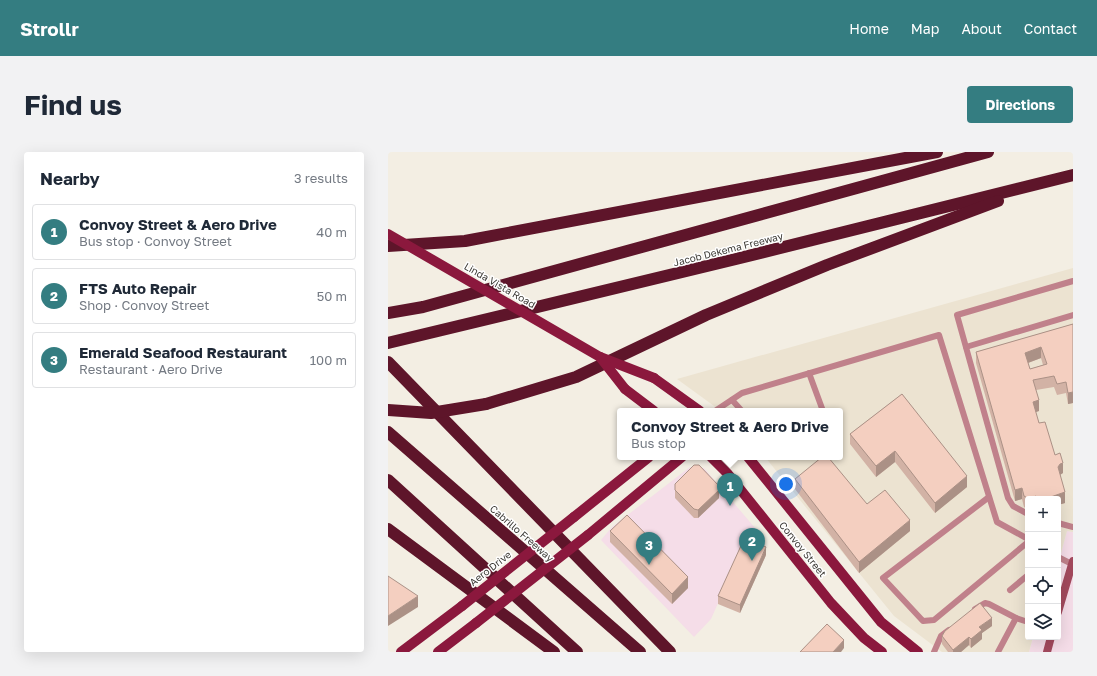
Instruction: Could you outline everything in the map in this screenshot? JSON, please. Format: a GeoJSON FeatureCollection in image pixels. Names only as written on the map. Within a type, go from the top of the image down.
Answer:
{"type":"FeatureCollection","features":[{"type":"Feature","properties":{"kind":"highway"},"geometry":{"type":"LineString","coordinates":[[388,246],[465,241],[937,152]]}},
{"type":"Feature","properties":{"kind":"highway"},"geometry":{"type":"LineString","coordinates":[[388,313],[423,307],[988,152]]}},
{"type":"Feature","properties":{"kind":"highway","name":"Jacob Dekema Freeway"},"geometry":{"type":"LineString","coordinates":[[388,342],[736,260],[1073,175]]}},
{"type":"Feature","properties":{"kind":"highway"},"geometry":{"type":"LineString","coordinates":[[388,410],[431,413],[486,404],[576,377],[706,315],[763,291],[827,265],[1052,180]]}},
{"type":"Feature","properties":{"kind":"highway"},"geometry":{"type":"LineString","coordinates":[[388,362],[670,652]]}},
{"type":"Feature","properties":{"kind":"highway","name":"Cabrillo Freeway"},"geometry":{"type":"LineString","coordinates":[[388,432],[640,652]]}},
{"type":"Feature","properties":{"kind":"highway"},"geometry":{"type":"LineString","coordinates":[[388,480],[577,652]]}},
{"type":"Feature","properties":{"kind":"highway"},"geometry":{"type":"LineString","coordinates":[[388,529],[554,652]]}},
{"type":"Feature","properties":{"kind":"main road","name":"Linda Vista Road"},"geometry":{"type":"LineString","coordinates":[[388,234],[600,357],[654,378],[696,408]]}},
{"type":"Feature","properties":{"kind":"main road","name":"Linda Vista Road"},"geometry":{"type":"LineString","coordinates":[[600,357],[624,389],[650,408]]}},
{"type":"Feature","properties":{"kind":"main road","name":"Aero Drive"},"geometry":{"type":"LineString","coordinates":[[401,652],[574,518],[645,460]]}},
{"type":"Feature","properties":{"kind":"main road"},"geometry":{"type":"LineString","coordinates":[[438,652],[588,535],[678,460]]}},
{"type":"Feature","properties":{"kind":"main road","name":"Convoy Street"},"geometry":{"type":"LineString","coordinates":[[714,460],[728,474],[831,603],[864,638],[882,652]]}},
{"type":"Feature","properties":{"kind":"main road","name":"Convoy Street"},"geometry":{"type":"LineString","coordinates":[[750,460],[881,622],[918,652]]}},
{"type":"Feature","properties":{"kind":"street"},"geometry":{"type":"LineString","coordinates":[[1060,604],[1072,562]]}},
{"type":"Feature","properties":{"kind":"street"},"geometry":{"type":"LineString","coordinates":[[1046,652],[1050,640]]}},
{"type":"Feature","properties":{"kind":"lane"},"geometry":{"type":"LineString","coordinates":[[1025,512],[1013,506],[1008,498],[957,315],[1073,281]]}},
{"type":"Feature","properties":{"kind":"lane"},"geometry":{"type":"LineString","coordinates":[[966,347],[1073,315]]}},
{"type":"Feature","properties":{"kind":"lane"},"geometry":{"type":"LineString","coordinates":[[720,408],[742,393],[939,335],[997,522],[1025,538]]}},
{"type":"Feature","properties":{"kind":"lane"},"geometry":{"type":"LineString","coordinates":[[809,373],[822,408]]}},
{"type":"Feature","properties":{"kind":"lane"},"geometry":{"type":"LineString","coordinates":[[732,400],[739,408]]}},
{"type":"Feature","properties":{"kind":"lane"},"geometry":{"type":"LineString","coordinates":[[989,496],[883,578],[923,621],[934,620],[1025,543]]}},
{"type":"Feature","properties":{"kind":"lane"},"geometry":{"type":"LineString","coordinates":[[1061,524],[1073,527]]}},
{"type":"Feature","properties":{"kind":"lane"},"geometry":{"type":"LineString","coordinates":[[1061,559],[1072,562]]}},
{"type":"Feature","properties":{"kind":"lane"},"geometry":{"type":"LineString","coordinates":[[1010,590],[1025,578]]}},
{"type":"Feature","properties":{"kind":"lane"},"geometry":{"type":"LineString","coordinates":[[969,614],[985,603],[993,605],[1016,618],[1025,621]]}},
{"type":"Feature","properties":{"kind":"lane"},"geometry":{"type":"LineString","coordinates":[[998,652],[1016,618]]}},
{"type":"Feature","properties":{"kind":"lane"},"geometry":{"type":"LineString","coordinates":[[934,652],[941,636],[952,627]]}},
{"type":"Feature","properties":{"kind":"shaded area"},"geometry":{"type":"Polygon","coordinates":[[[1073,268],[1073,532],[1067,531],[1061,553],[1061,496],[1025,496],[1025,640],[1032,640],[1029,652],[942,652],[894,616],[767,460],[843,460],[843,408],[717,408],[677,379],[1073,268]]]}},
{"type":"Feature","properties":{"kind":"shaded area"},"geometry":{"type":"Polygon","coordinates":[[[690,467],[704,468],[755,528],[746,540],[711,619],[694,637],[601,540],[612,527],[690,467]]]}},
{"type":"Feature","properties":{"kind":"shaded area"},"geometry":{"type":"Polygon","coordinates":[[[1067,531],[1073,532],[1073,652],[1029,652],[1032,640],[1061,640],[1061,553],[1067,531]]]}},
{"type":"Feature","properties":{"kind":"building"},"geometry":{"type":"Polygon","coordinates":[[[1073,324],[1073,392],[1068,393],[1066,382],[1057,384],[1054,376],[1033,380],[1039,400],[1033,402],[1039,423],[1045,422],[1055,455],[1060,453],[1063,463],[1058,467],[1065,492],[1054,496],[1025,497],[1022,488],[1015,490],[976,352],[1073,324]],[[1041,347],[1025,353],[1030,369],[1047,364],[1041,347]]]}},
{"type":"Feature","properties":{"kind":"building"},"geometry":{"type":"Polygon","coordinates":[[[902,394],[967,476],[935,503],[895,451],[876,466],[850,434],[902,394]]]}},
{"type":"Feature","properties":{"kind":"building"},"geometry":{"type":"Polygon","coordinates":[[[818,460],[830,460],[867,504],[885,490],[910,520],[859,562],[795,479],[818,460]]]}},
{"type":"Feature","properties":{"kind":"building"},"geometry":{"type":"Polygon","coordinates":[[[694,465],[699,465],[719,486],[719,490],[698,510],[694,509],[675,490],[675,484],[694,465]]]}},
{"type":"Feature","properties":{"kind":"building"},"geometry":{"type":"Polygon","coordinates":[[[627,515],[688,577],[672,594],[610,531],[627,515]]]}},
{"type":"Feature","properties":{"kind":"building"},"geometry":{"type":"Polygon","coordinates":[[[745,537],[766,547],[740,605],[718,596],[745,537]]]}},
{"type":"Feature","properties":{"kind":"building"},"geometry":{"type":"Polygon","coordinates":[[[388,576],[418,596],[388,616],[388,576]]]}},
{"type":"Feature","properties":{"kind":"building"},"geometry":{"type":"Polygon","coordinates":[[[980,603],[992,618],[979,627],[982,630],[971,639],[969,637],[953,650],[942,636],[945,631],[980,603]]]}},
{"type":"Feature","properties":{"kind":"building"},"geometry":{"type":"Polygon","coordinates":[[[827,624],[844,640],[833,652],[800,652],[827,624]]]}},
{"type":"Feature","properties":{"kind":"place","name":"Convoy Street & Aero Drive"},"geometry":{"type":"Point","coordinates":[730,506]}},
{"type":"Feature","properties":{"kind":"place","name":"FTS Auto Repair"},"geometry":{"type":"Point","coordinates":[752,561]}},
{"type":"Feature","properties":{"kind":"place","name":"Emerald Seafood Restaurant"},"geometry":{"type":"Point","coordinates":[649,565]}}]}
